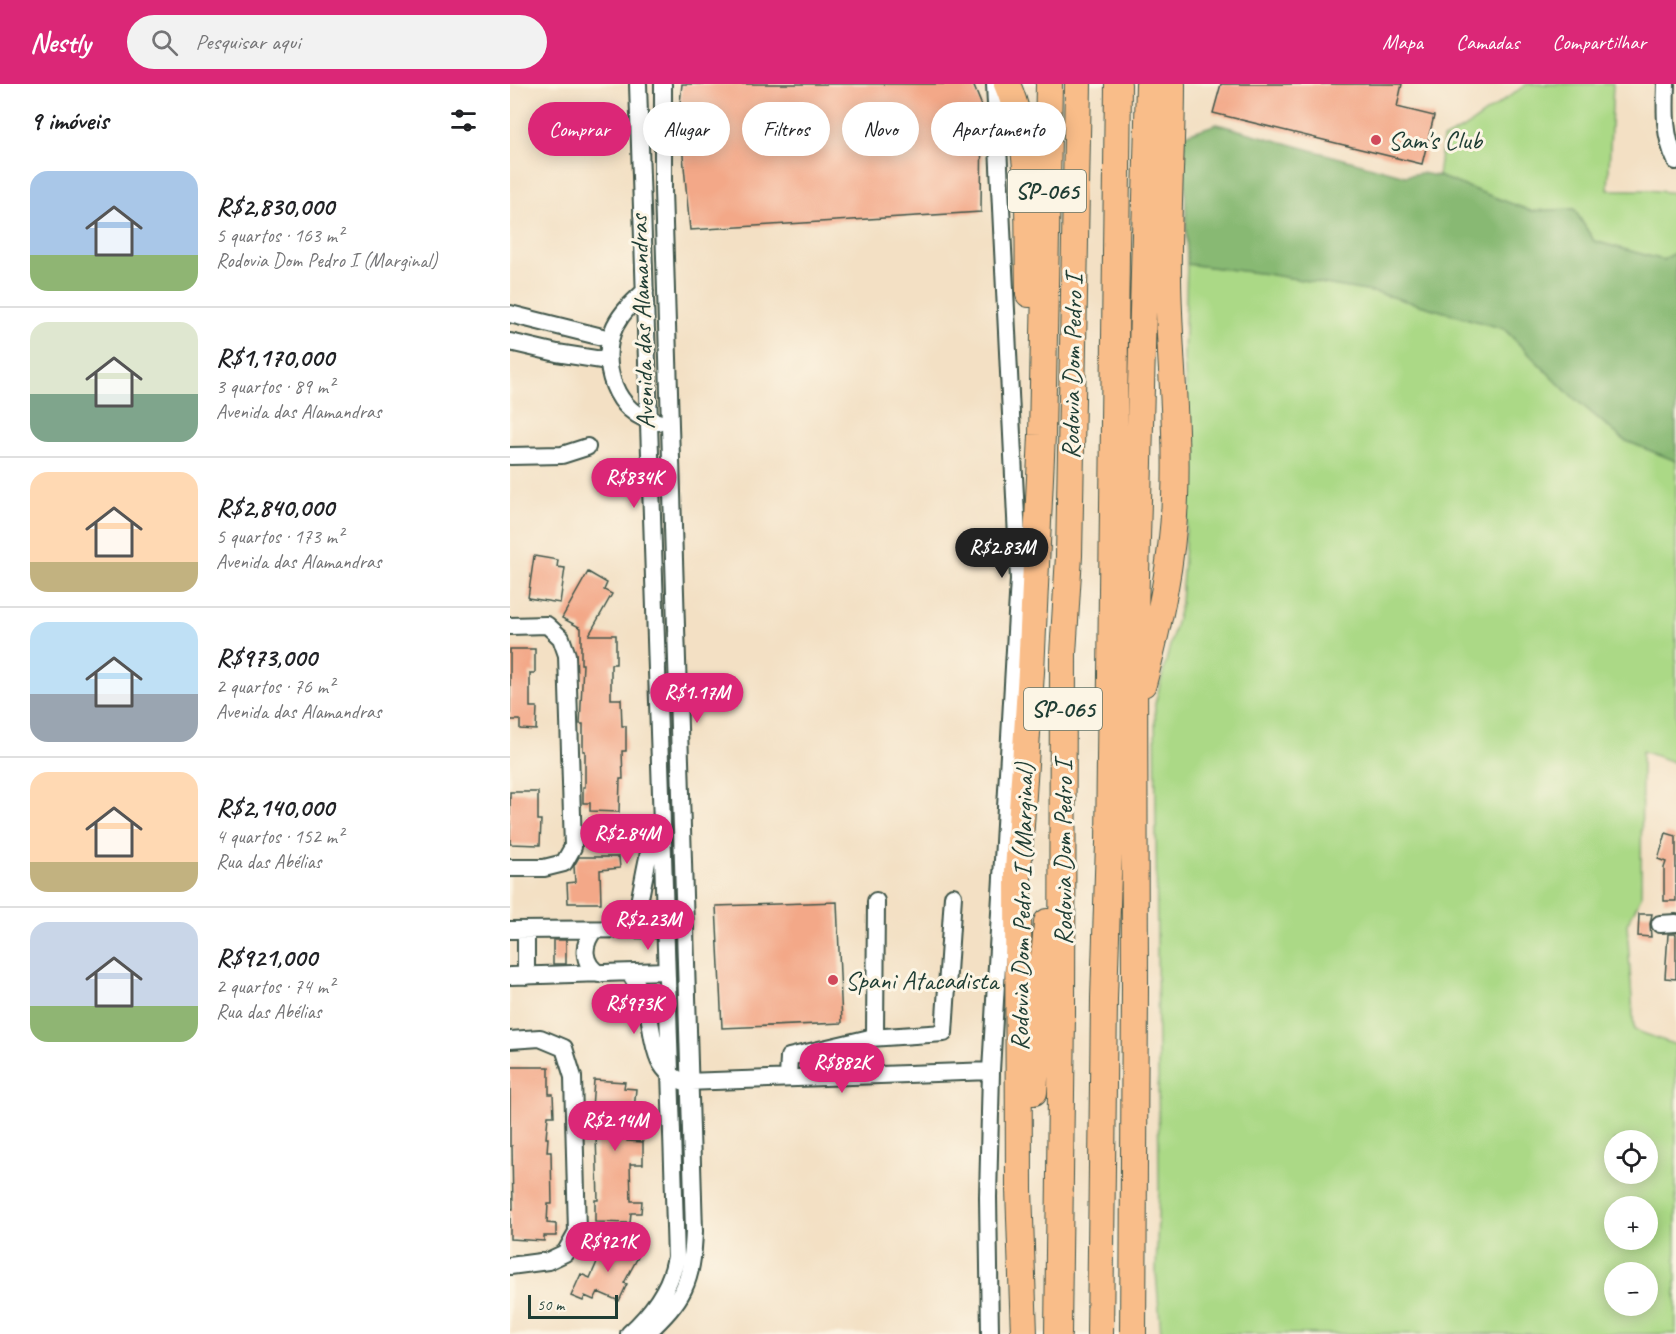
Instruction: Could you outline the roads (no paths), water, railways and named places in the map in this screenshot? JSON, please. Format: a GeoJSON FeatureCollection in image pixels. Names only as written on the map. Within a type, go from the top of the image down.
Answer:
{"type":"FeatureCollection","features":[{"type":"Feature","properties":{"kind":"highway"},"geometry":{"type":"LineString","coordinates":[[1007,84],[1020,123],[1026,173],[1032,423],[1038,528]]}},
{"type":"Feature","properties":{"kind":"highway","name":"Rodovia Dom Pedro I (Marginal)"},"geometry":{"type":"LineString","coordinates":[[1024,1333],[1018,1189],[1018,871],[1031,672],[1043,424],[1049,84]]}},
{"type":"Feature","properties":{"kind":"highway","name":"Rodovia Dom Pedro I"},"geometry":{"type":"LineString","coordinates":[[1058,1334],[1063,654],[1069,556],[1078,84]]}},
{"type":"Feature","properties":{"kind":"highway","name":"Rodovia Dom Pedro I"},"geometry":{"type":"LineString","coordinates":[[1100,1334],[1104,999],[1109,843],[1118,84]]}},
{"type":"Feature","properties":{"kind":"highway"},"geometry":{"type":"LineString","coordinates":[[1133,1334],[1136,714],[1134,652],[1149,84]]}},
{"type":"Feature","properties":{"kind":"highway"},"geometry":{"type":"LineString","coordinates":[[1136,714],[1167,580],[1175,500],[1176,446],[1168,277],[1172,84]]}},
{"type":"Feature","properties":{"kind":"highway"},"geometry":{"type":"LineString","coordinates":[[1024,1333],[1035,1074],[1063,703]]}},
{"type":"Feature","properties":{"kind":"highway"},"geometry":{"type":"LineString","coordinates":[[1104,999],[1117,1155],[1134,1274]]}},
{"type":"Feature","properties":{"kind":"street","name":"Avenida das Alamandras"},"geometry":{"type":"LineString","coordinates":[[629,1334],[655,1307],[669,1281],[676,1257],[660,811],[639,84]]}},
{"type":"Feature","properties":{"kind":"street","name":"Avenida das Alamandras"},"geometry":{"type":"LineString","coordinates":[[645,1334],[666,1315],[682,1294],[692,1269],[694,1231],[663,190],[663,84]]}},
{"type":"Feature","properties":{"kind":"street"},"geometry":{"type":"LineString","coordinates":[[990,1334],[988,1197],[991,1071],[1019,579],[995,84]]}},
{"type":"Feature","properties":{"kind":"street"},"geometry":{"type":"LineString","coordinates":[[1666,84],[1665,116],[1669,146],[1676,161]]}},
{"type":"Feature","properties":{"kind":"street"},"geometry":{"type":"LineString","coordinates":[[645,291],[620,318],[610,339],[608,362],[613,382],[623,401],[639,416],[649,421],[670,423]]}},
{"type":"Feature","properties":{"kind":"street"},"geometry":{"type":"LineString","coordinates":[[510,314],[610,339]]}},
{"type":"Feature","properties":{"kind":"street"},"geometry":{"type":"LineString","coordinates":[[557,353],[563,326]]}},
{"type":"Feature","properties":{"kind":"street"},"geometry":{"type":"LineString","coordinates":[[510,342],[608,362]]}},
{"type":"Feature","properties":{"kind":"street"},"geometry":{"type":"LineString","coordinates":[[510,456],[562,455],[587,447]]}},
{"type":"Feature","properties":{"kind":"street"},"geometry":{"type":"LineString","coordinates":[[510,626],[547,625],[561,638],[567,655],[573,847],[564,863],[544,868],[510,868]]}},
{"type":"Feature","properties":{"kind":"street"},"geometry":{"type":"LineString","coordinates":[[658,725],[668,721],[680,725]]}},
{"type":"Feature","properties":{"kind":"street"},"geometry":{"type":"LineString","coordinates":[[633,929],[641,899],[646,859],[660,811]]}},
{"type":"Feature","properties":{"kind":"street"},"geometry":{"type":"LineString","coordinates":[[788,1078],[789,1057],[870,1038],[944,1033],[952,896]]}},
{"type":"Feature","properties":{"kind":"street"},"geometry":{"type":"LineString","coordinates":[[870,1038],[875,1034],[876,901]]}},
{"type":"Feature","properties":{"kind":"street"},"geometry":{"type":"LineString","coordinates":[[664,928],[518,930],[518,976],[666,971]]}},
{"type":"Feature","properties":{"kind":"street"},"geometry":{"type":"LineString","coordinates":[[594,930],[587,938],[586,961],[591,969],[599,974]]}},
{"type":"Feature","properties":{"kind":"street"},"geometry":{"type":"LineString","coordinates":[[630,974],[646,1004],[652,1035],[662,1067],[669,1075],[679,1080],[691,1083],[991,1071]]}},
{"type":"Feature","properties":{"kind":"street"},"geometry":{"type":"LineString","coordinates":[[510,1040],[540,1038],[564,1048],[573,1077],[577,1232],[565,1253],[548,1261],[510,1266]]}},
{"type":"Feature","properties":{"kind":"place","name":"Sam's Club"},"geometry":{"type":"Point","coordinates":[1376,140]}},
{"type":"Feature","properties":{"kind":"place","name":"Spani Atacadista"},"geometry":{"type":"Point","coordinates":[833,980]}}]}
